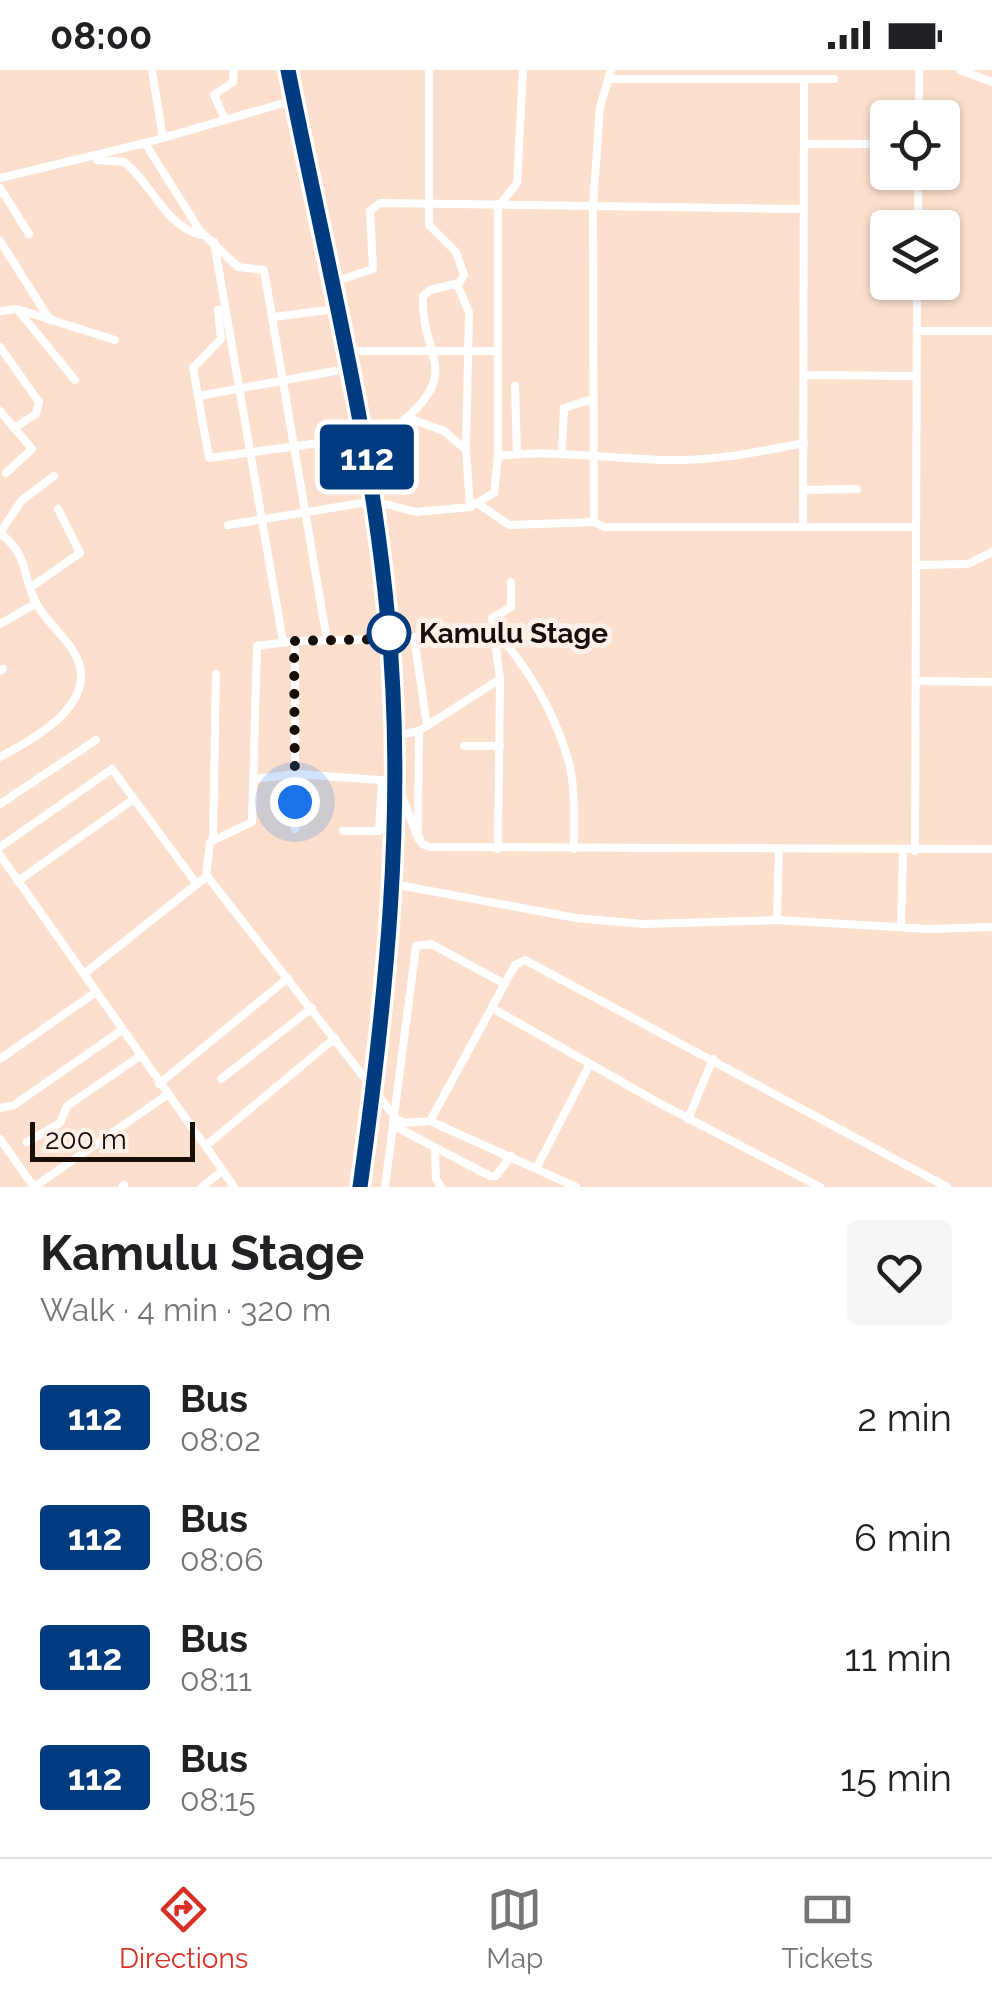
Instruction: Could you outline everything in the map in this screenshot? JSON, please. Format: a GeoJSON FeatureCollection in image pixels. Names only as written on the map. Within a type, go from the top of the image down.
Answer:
{"type":"FeatureCollection","features":[{"type":"Feature","properties":{"kind":"highway"},"geometry":{"type":"LineString","coordinates":[[288,70],[364,436],[390,639],[393,736],[388,781],[394,799],[393,884],[360,1187]]}},
{"type":"Feature","properties":{"kind":"street"},"geometry":{"type":"LineString","coordinates":[[152,70],[163,138]]}},
{"type":"Feature","properties":{"kind":"street"},"geometry":{"type":"LineString","coordinates":[[225,120],[214,95],[233,82],[234,70]]}},
{"type":"Feature","properties":{"kind":"street"},"geometry":{"type":"LineString","coordinates":[[428,70],[427,204],[431,230],[446,239],[463,270],[457,284],[469,312],[466,450],[475,506]]}},
{"type":"Feature","properties":{"kind":"street"},"geometry":{"type":"LineString","coordinates":[[228,525],[374,501],[416,512],[475,506],[494,493],[498,456],[498,207],[517,183],[522,70]]}},
{"type":"Feature","properties":{"kind":"street"},"geometry":{"type":"LineString","coordinates":[[919,70],[919,100]]}},
{"type":"Feature","properties":{"kind":"street"},"geometry":{"type":"LineString","coordinates":[[960,70],[992,82]]}},
{"type":"Feature","properties":{"kind":"street"},"geometry":{"type":"LineString","coordinates":[[594,522],[593,205],[600,107],[609,75],[834,80]]}},
{"type":"Feature","properties":{"kind":"street"},"geometry":{"type":"LineString","coordinates":[[803,526],[804,81]]}},
{"type":"Feature","properties":{"kind":"street"},"geometry":{"type":"LineString","coordinates":[[0,178],[145,144],[294,100]]}},
{"type":"Feature","properties":{"kind":"street"},"geometry":{"type":"LineString","coordinates":[[145,144],[209,238],[238,268],[264,270],[328,640]]}},
{"type":"Feature","properties":{"kind":"street"},"geometry":{"type":"LineString","coordinates":[[804,144],[870,144]]}},
{"type":"Feature","properties":{"kind":"street"},"geometry":{"type":"LineString","coordinates":[[88,159],[124,162],[160,210],[184,230],[209,238]]}},
{"type":"Feature","properties":{"kind":"street"},"geometry":{"type":"LineString","coordinates":[[0,188],[29,234]]}},
{"type":"Feature","properties":{"kind":"street"},"geometry":{"type":"LineString","coordinates":[[330,283],[373,269],[374,206],[804,209]]}},
{"type":"Feature","properties":{"kind":"street"},"geometry":{"type":"LineString","coordinates":[[209,238],[226,337]]}},
{"type":"Feature","properties":{"kind":"street"},"geometry":{"type":"LineString","coordinates":[[0,242],[50,320]]}},
{"type":"Feature","properties":{"kind":"street"},"geometry":{"type":"LineString","coordinates":[[369,472],[392,464],[394,429],[410,418],[435,378],[436,350],[423,296],[430,290],[457,284]]}},
{"type":"Feature","properties":{"kind":"street"},"geometry":{"type":"LineString","coordinates":[[915,851],[917,300]]}},
{"type":"Feature","properties":{"kind":"street"},"geometry":{"type":"LineString","coordinates":[[274,317],[335,309]]}},
{"type":"Feature","properties":{"kind":"street"},"geometry":{"type":"LineString","coordinates":[[17,310],[75,380]]}},
{"type":"Feature","properties":{"kind":"street"},"geometry":{"type":"LineString","coordinates":[[0,312],[17,310],[115,340]]}},
{"type":"Feature","properties":{"kind":"street"},"geometry":{"type":"LineString","coordinates":[[218,310],[240,388],[282,642]]}},
{"type":"Feature","properties":{"kind":"street"},"geometry":{"type":"LineString","coordinates":[[916,331],[992,331]]}},
{"type":"Feature","properties":{"kind":"street"},"geometry":{"type":"LineString","coordinates":[[226,337],[194,366],[209,458],[364,436]]}},
{"type":"Feature","properties":{"kind":"street"},"geometry":{"type":"LineString","coordinates":[[0,347],[39,402],[36,414],[14,428]]}},
{"type":"Feature","properties":{"kind":"street"},"geometry":{"type":"LineString","coordinates":[[348,351],[496,351]]}},
{"type":"Feature","properties":{"kind":"street"},"geometry":{"type":"LineString","coordinates":[[199,396],[351,368]]}},
{"type":"Feature","properties":{"kind":"street"},"geometry":{"type":"LineString","coordinates":[[805,375],[916,376]]}},
{"type":"Feature","properties":{"kind":"street"},"geometry":{"type":"LineString","coordinates":[[515,386],[517,454]]}},
{"type":"Feature","properties":{"kind":"street"},"geometry":{"type":"LineString","coordinates":[[562,452],[564,408],[594,398]]}},
{"type":"Feature","properties":{"kind":"street"},"geometry":{"type":"LineString","coordinates":[[0,411],[32,449],[6,472]]}},
{"type":"Feature","properties":{"kind":"street"},"geometry":{"type":"LineString","coordinates":[[410,418],[444,431],[466,450]]}},
{"type":"Feature","properties":{"kind":"street"},"geometry":{"type":"LineString","coordinates":[[498,456],[562,452],[706,459],[765,453],[804,443]]}},
{"type":"Feature","properties":{"kind":"street"},"geometry":{"type":"LineString","coordinates":[[0,757],[57,720],[77,697],[79,662],[35,604],[21,552],[0,533],[21,501],[54,476]]}},
{"type":"Feature","properties":{"kind":"street"},"geometry":{"type":"LineString","coordinates":[[804,490],[857,490]]}},
{"type":"Feature","properties":{"kind":"street"},"geometry":{"type":"LineString","coordinates":[[475,506],[510,525],[594,522],[604,526],[916,527]]}},
{"type":"Feature","properties":{"kind":"street"},"geometry":{"type":"LineString","coordinates":[[31,587],[80,553],[58,509]]}},
{"type":"Feature","properties":{"kind":"street"},"geometry":{"type":"LineString","coordinates":[[916,566],[968,564],[992,552]]}},
{"type":"Feature","properties":{"kind":"street"},"geometry":{"type":"LineString","coordinates":[[498,849],[500,678],[492,618],[511,607],[511,582]]}},
{"type":"Feature","properties":{"kind":"street"},"geometry":{"type":"LineString","coordinates":[[0,624],[35,604]]}},
{"type":"Feature","properties":{"kind":"street"},"geometry":{"type":"LineString","coordinates":[[493,629],[526,672],[565,752],[571,776],[574,848]]}},
{"type":"Feature","properties":{"kind":"street"},"geometry":{"type":"LineString","coordinates":[[414,637],[423,728],[420,840]]}},
{"type":"Feature","properties":{"kind":"street"},"geometry":{"type":"LineString","coordinates":[[213,839],[251,825],[256,648],[294,641],[390,639]]}},
{"type":"Feature","properties":{"kind":"street"},"geometry":{"type":"LineString","coordinates":[[294,641],[295,830]]}},
{"type":"Feature","properties":{"kind":"street"},"geometry":{"type":"LineString","coordinates":[[85,973],[206,876],[213,839],[216,674]]}},
{"type":"Feature","properties":{"kind":"street"},"geometry":{"type":"LineString","coordinates":[[393,736],[423,728],[500,678]]}},
{"type":"Feature","properties":{"kind":"street"},"geometry":{"type":"LineString","coordinates":[[916,681],[992,682]]}},
{"type":"Feature","properties":{"kind":"street"},"geometry":{"type":"LineString","coordinates":[[0,804],[96,740]]}},
{"type":"Feature","properties":{"kind":"street"},"geometry":{"type":"LineString","coordinates":[[464,746],[500,746]]}},
{"type":"Feature","properties":{"kind":"street"},"geometry":{"type":"LineString","coordinates":[[0,847],[110,769],[196,884]]}},
{"type":"Feature","properties":{"kind":"street"},"geometry":{"type":"LineString","coordinates":[[254,779],[296,774],[388,781],[379,830],[343,831]]}},
{"type":"Feature","properties":{"kind":"street"},"geometry":{"type":"LineString","coordinates":[[394,799],[402,796],[408,802],[412,831],[430,847],[903,851],[992,848]]}},
{"type":"Feature","properties":{"kind":"street"},"geometry":{"type":"LineString","coordinates":[[18,880],[134,800]]}},
{"type":"Feature","properties":{"kind":"street"},"geometry":{"type":"LineString","coordinates":[[777,920],[779,850]]}},
{"type":"Feature","properties":{"kind":"street"},"geometry":{"type":"LineString","coordinates":[[902,928],[903,851]]}},
{"type":"Feature","properties":{"kind":"street"},"geometry":{"type":"LineString","coordinates":[[0,855],[234,1187]]}},
{"type":"Feature","properties":{"kind":"street"},"geometry":{"type":"LineString","coordinates":[[206,876],[335,1038],[394,1122],[436,1150],[496,1176]]}},
{"type":"Feature","properties":{"kind":"street"},"geometry":{"type":"LineString","coordinates":[[393,884],[576,918],[626,922],[777,920],[902,928],[992,927]]}},
{"type":"Feature","properties":{"kind":"street"},"geometry":{"type":"LineString","coordinates":[[385,1187],[416,946],[431,944],[505,984]]}},
{"type":"Feature","properties":{"kind":"street"},"geometry":{"type":"LineString","coordinates":[[430,1121],[517,962],[525,960],[947,1187]]}},
{"type":"Feature","properties":{"kind":"street"},"geometry":{"type":"LineString","coordinates":[[159,1084],[288,978]]}},
{"type":"Feature","properties":{"kind":"street"},"geometry":{"type":"LineString","coordinates":[[0,1059],[96,992]]}},
{"type":"Feature","properties":{"kind":"street"},"geometry":{"type":"LineString","coordinates":[[221,1079],[312,1008]]}},
{"type":"Feature","properties":{"kind":"street"},"geometry":{"type":"LineString","coordinates":[[494,1009],[688,1119],[820,1187]]}},
{"type":"Feature","properties":{"kind":"street"},"geometry":{"type":"LineString","coordinates":[[0,1108],[14,1105],[122,1030]]}},
{"type":"Feature","properties":{"kind":"street"},"geometry":{"type":"LineString","coordinates":[[205,1145],[335,1038]]}},
{"type":"Feature","properties":{"kind":"street"},"geometry":{"type":"LineString","coordinates":[[27,1142],[60,1123],[67,1106],[140,1056]]}},
{"type":"Feature","properties":{"kind":"street"},"geometry":{"type":"LineString","coordinates":[[688,1119],[713,1060]]}},
{"type":"Feature","properties":{"kind":"street"},"geometry":{"type":"LineString","coordinates":[[537,1167],[590,1064]]}},
{"type":"Feature","properties":{"kind":"street"},"geometry":{"type":"LineString","coordinates":[[0,1139],[34,1187],[167,1095]]}},
{"type":"Feature","properties":{"kind":"street"},"geometry":{"type":"LineString","coordinates":[[394,1122],[430,1121],[537,1167],[558,1183],[576,1187]]}},
{"type":"Feature","properties":{"kind":"street"},"geometry":{"type":"LineString","coordinates":[[436,1150],[436,1179],[441,1187]]}},
{"type":"Feature","properties":{"kind":"street"},"geometry":{"type":"LineString","coordinates":[[490,1187],[511,1156]]}},
{"type":"Feature","properties":{"kind":"street"},"geometry":{"type":"LineString","coordinates":[[202,1187],[222,1171]]}},
{"type":"Feature","properties":{"kind":"bus line","name":"112"},"geometry":{"type":"LineString","coordinates":[[288,70],[364,436],[392,664],[393,884],[360,1187]]}},
{"type":"Feature","properties":{"kind":"place","name":"Kamulu Stage"},"geometry":{"type":"Point","coordinates":[389,633]}},
{"type":"Feature","properties":{"kind":"route"},"geometry":{"type":"LineString","coordinates":[[295,802],[294,641],[390,639],[389,633]]}}]}
